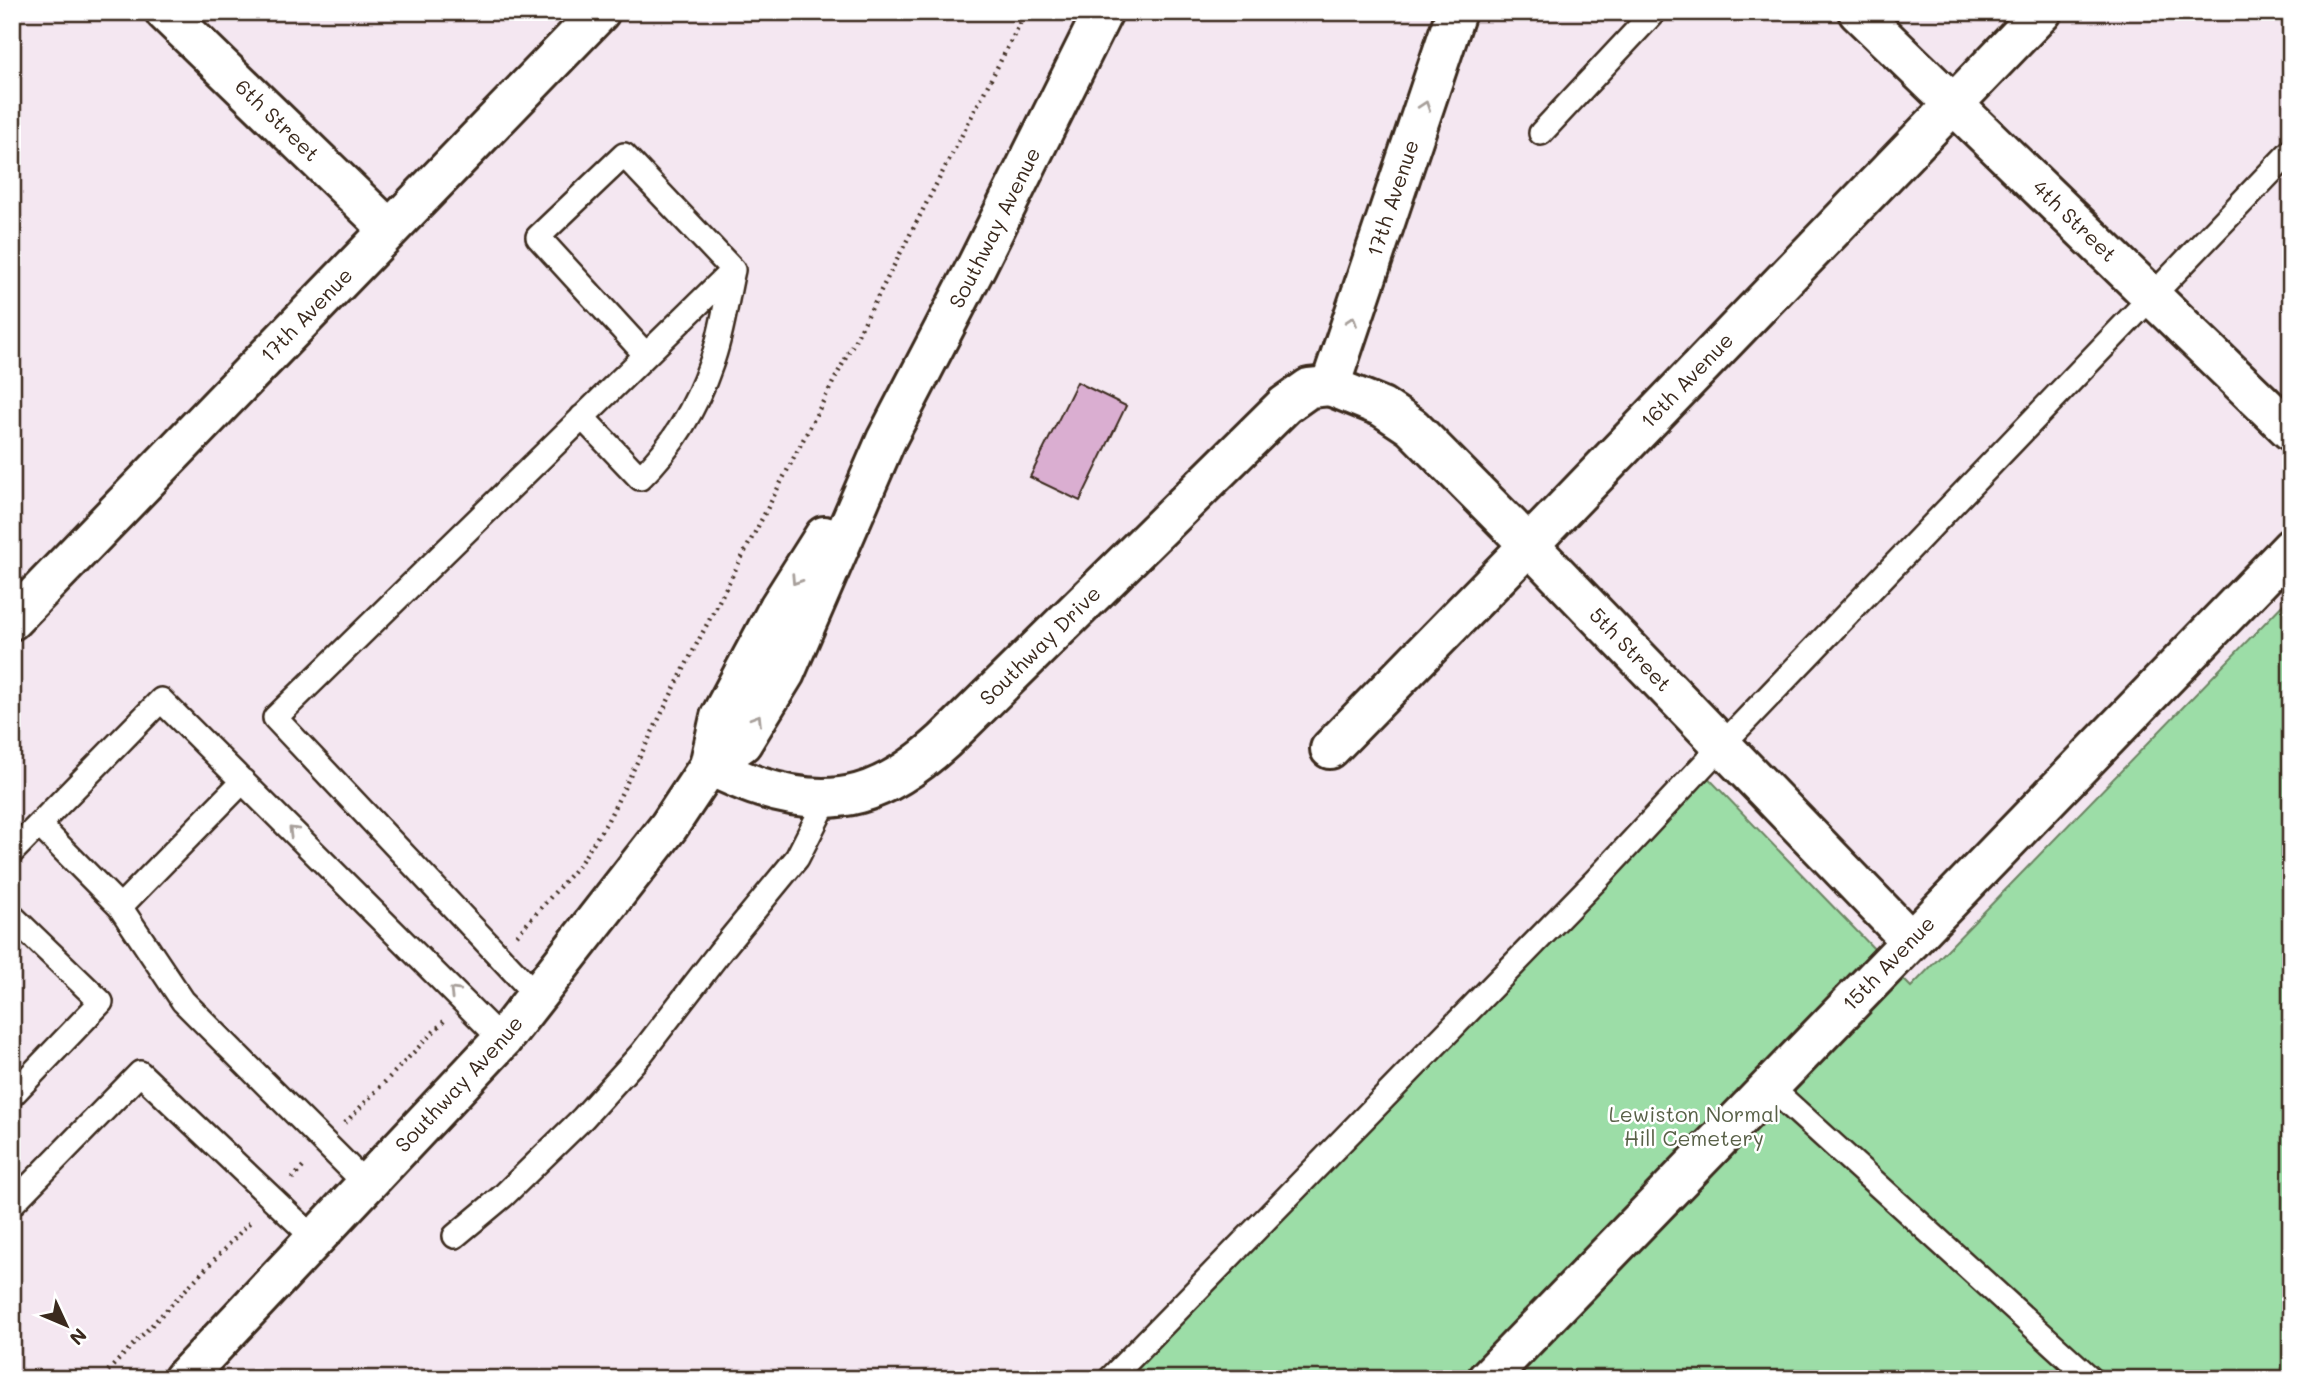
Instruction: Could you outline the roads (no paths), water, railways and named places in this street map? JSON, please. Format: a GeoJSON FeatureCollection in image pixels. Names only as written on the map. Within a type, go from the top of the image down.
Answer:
{"type":"FeatureCollection","features":[{"type":"Feature","properties":{"kind":"street","name":"17th Avenue"},"geometry":{"type":"LineString","coordinates":[[12,620],[600,12]]}},
{"type":"Feature","properties":{"kind":"street","name":"Southway Avenue"},"geometry":{"type":"LineString","coordinates":[[183,1379],[502,1040],[669,826],[709,766],[719,717],[779,607],[886,440],[977,265],[1102,12]]}},
{"type":"Feature","properties":{"kind":"street","name":"17th Avenue"},"geometry":{"type":"LineString","coordinates":[[1330,386],[1457,12]]}},
{"type":"Feature","properties":{"kind":"street","name":"4th Street"},"geometry":{"type":"LineString","coordinates":[[1858,12],[2291,431]]}},
{"type":"Feature","properties":{"kind":"street","name":"16th Avenue"},"geometry":{"type":"LineString","coordinates":[[1330,749],[2042,12]]}},
{"type":"Feature","properties":{"kind":"street","name":"6th Street"},"geometry":{"type":"LineString","coordinates":[[172,15],[389,229]]}},
{"type":"Feature","properties":{"kind":"street","name":"5th Street"},"geometry":{"type":"LineString","coordinates":[[1330,386],[1382,407],[1412,427],[1911,941]]}},
{"type":"Feature","properties":{"kind":"street","name":"Southway Drive"},"geometry":{"type":"LineString","coordinates":[[709,766],[760,788],[827,799],[861,794],[891,782],[922,762],[1285,405],[1310,388],[1330,386]]}},
{"type":"Feature","properties":{"kind":"street","name":"15th Avenue"},"geometry":{"type":"LineString","coordinates":[[1487,1379],[2291,548]]}},
{"type":"Feature","properties":{"kind":"lane"},"geometry":{"type":"LineString","coordinates":[[1541,133],[1654,12]]}},
{"type":"Feature","properties":{"kind":"lane"},"geometry":{"type":"LineString","coordinates":[[1110,1379],[1597,879],[2291,151]]}},
{"type":"Feature","properties":{"kind":"lane"},"geometry":{"type":"LineString","coordinates":[[646,355],[538,237],[624,155],[733,270]]}},
{"type":"Feature","properties":{"kind":"lane"},"geometry":{"type":"LineString","coordinates":[[537,996],[275,718],[733,270]]}},
{"type":"Feature","properties":{"kind":"lane"},"geometry":{"type":"LineString","coordinates":[[582,417],[640,478],[661,458],[684,424],[711,363],[733,270]]}},
{"type":"Feature","properties":{"kind":"lane"},"geometry":{"type":"LineString","coordinates":[[12,852],[161,700],[502,1040]]}},
{"type":"Feature","properties":{"kind":"lane"},"geometry":{"type":"LineString","coordinates":[[120,907],[243,781]]}},
{"type":"Feature","properties":{"kind":"lane"},"geometry":{"type":"LineString","coordinates":[[455,1236],[503,1196],[583,1118],[641,1054],[797,858],[827,799]]}},
{"type":"Feature","properties":{"kind":"lane"},"geometry":{"type":"LineString","coordinates":[[39,825],[120,907],[183,1001],[366,1184]]}},
{"type":"Feature","properties":{"kind":"lane"},"geometry":{"type":"LineString","coordinates":[[12,916],[101,1002],[12,1095]]}},
{"type":"Feature","properties":{"kind":"lane"},"geometry":{"type":"LineString","coordinates":[[12,1204],[140,1073],[315,1239]]}},
{"type":"Feature","properties":{"kind":"lane"},"geometry":{"type":"LineString","coordinates":[[1769,1087],[2091,1379]]}},
{"type":"Feature","properties":{"kind":"park label","name":"Lewiston Normal Hill Cemetery"},"geometry":{"type":"Point","coordinates":[1694,1127]}}]}
